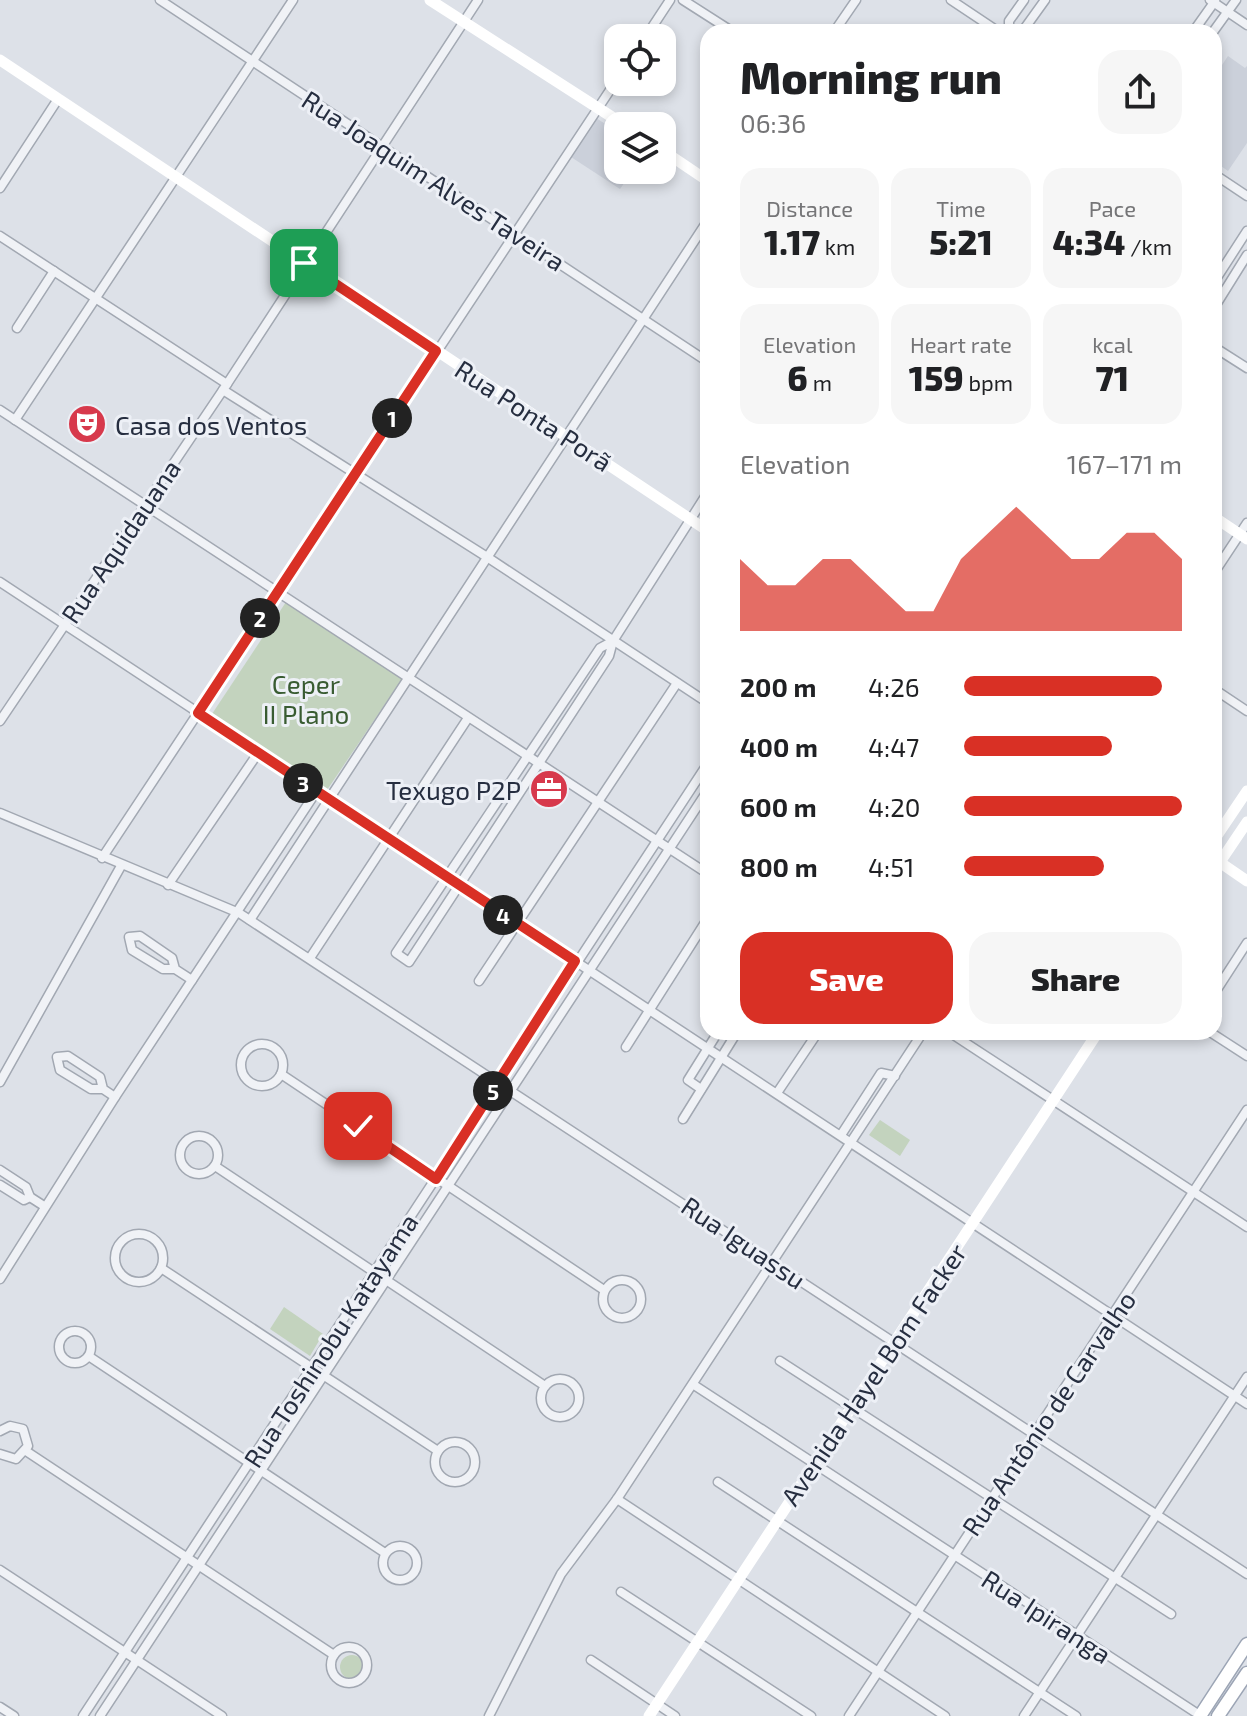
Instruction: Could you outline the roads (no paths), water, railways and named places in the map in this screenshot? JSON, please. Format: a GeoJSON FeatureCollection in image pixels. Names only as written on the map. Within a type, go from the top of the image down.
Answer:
{"type":"FeatureCollection","features":[{"type":"Feature","properties":{"kind":"main road"},"geometry":{"type":"LineString","coordinates":[[1200,1716],[1247,1644]]}},
{"type":"Feature","properties":{"kind":"main road"},"geometry":{"type":"LineString","coordinates":[[1218,1716],[1247,1673]]}},
{"type":"Feature","properties":{"kind":"street","name":"Rua Joaquim Alves Taveira"},"geometry":{"type":"LineString","coordinates":[[160,0],[516,232],[700,357]]}},
{"type":"Feature","properties":{"kind":"street"},"geometry":{"type":"LineString","coordinates":[[15,420],[293,0]]}},
{"type":"Feature","properties":{"kind":"street"},"geometry":{"type":"LineString","coordinates":[[430,0],[604,112]]}},
{"type":"Feature","properties":{"kind":"street","name":"Rua Aquidauana"},"geometry":{"type":"LineString","coordinates":[[0,721],[225,387],[478,0]]}},
{"type":"Feature","properties":{"kind":"street"},"geometry":{"type":"LineString","coordinates":[[654,24],[670,0]]}},
{"type":"Feature","properties":{"kind":"street"},"geometry":{"type":"LineString","coordinates":[[683,0],[720,24]]}},
{"type":"Feature","properties":{"kind":"street"},"geometry":{"type":"LineString","coordinates":[[840,24],[856,0]]}},
{"type":"Feature","properties":{"kind":"street"},"geometry":{"type":"LineString","coordinates":[[951,0],[987,24]]}},
{"type":"Feature","properties":{"kind":"street"},"geometry":{"type":"LineString","coordinates":[[1009,24],[1024,0]]}},
{"type":"Feature","properties":{"kind":"street"},"geometry":{"type":"LineString","coordinates":[[1028,24],[1045,0]]}},
{"type":"Feature","properties":{"kind":"street"},"geometry":{"type":"LineString","coordinates":[[1219,24],[1236,0]]}},
{"type":"Feature","properties":{"kind":"street"},"geometry":{"type":"LineString","coordinates":[[1198,24],[1213,1],[1247,25]]}},
{"type":"Feature","properties":{"kind":"street","name":"Rua Ponta Porã"},"geometry":{"type":"LineString","coordinates":[[0,60],[700,525]]}},
{"type":"Feature","properties":{"kind":"street"},"geometry":{"type":"LineString","coordinates":[[102,858],[606,96]]}},
{"type":"Feature","properties":{"kind":"street"},"geometry":{"type":"LineString","coordinates":[[0,188],[58,99]]}},
{"type":"Feature","properties":{"kind":"street"},"geometry":{"type":"LineString","coordinates":[[676,159],[700,176]]}},
{"type":"Feature","properties":{"kind":"street"},"geometry":{"type":"LineString","coordinates":[[1222,179],[1247,196]]}},
{"type":"Feature","properties":{"kind":"street"},"geometry":{"type":"LineString","coordinates":[[1222,270],[1247,231]]}},
{"type":"Feature","properties":{"kind":"street"},"geometry":{"type":"LineString","coordinates":[[250,920],[700,233]]}},
{"type":"Feature","properties":{"kind":"street"},"geometry":{"type":"LineString","coordinates":[[0,236],[700,698]]}},
{"type":"Feature","properties":{"kind":"street"},"geometry":{"type":"LineString","coordinates":[[1222,295],[1247,255]]}},
{"type":"Feature","properties":{"kind":"street"},"geometry":{"type":"LineString","coordinates":[[17,328],[54,271]]}},
{"type":"Feature","properties":{"kind":"street"},"geometry":{"type":"LineString","coordinates":[[1222,352],[1247,368]]}},
{"type":"Feature","properties":{"kind":"street"},"geometry":{"type":"LineString","coordinates":[[0,410],[700,869]]}},
{"type":"Feature","properties":{"kind":"street"},"geometry":{"type":"LineString","coordinates":[[613,641],[600,648],[396,953],[409,962],[609,656],[613,641],[700,505]]}},
{"type":"Feature","properties":{"kind":"street"},"geometry":{"type":"LineString","coordinates":[[1222,522],[1243,536]]}},
{"type":"Feature","properties":{"kind":"street"},"geometry":{"type":"LineString","coordinates":[[1222,563],[1243,536],[1247,523]]}},
{"type":"Feature","properties":{"kind":"street"},"geometry":{"type":"LineString","coordinates":[[0,582],[1247,1404]]}},
{"type":"Feature","properties":{"kind":"street"},"geometry":{"type":"LineString","coordinates":[[479,981],[677,683]]}},
{"type":"Feature","properties":{"kind":"street"},"geometry":{"type":"LineString","coordinates":[[1222,694],[1247,711]]}},
{"type":"Feature","properties":{"kind":"street"},"geometry":{"type":"LineString","coordinates":[[310,958],[468,718]]}},
{"type":"Feature","properties":{"kind":"street"},"geometry":{"type":"LineString","coordinates":[[168,885],[258,753]]}},
{"type":"Feature","properties":{"kind":"street","name":"Rua Toshinobu Katayama"},"geometry":{"type":"LineString","coordinates":[[83,1716],[188,1560],[575,961],[700,775]]}},
{"type":"Feature","properties":{"kind":"street"},"geometry":{"type":"LineString","coordinates":[[1222,828],[1247,791]]}},
{"type":"Feature","properties":{"kind":"street"},"geometry":{"type":"LineString","coordinates":[[0,1279],[44,1206],[316,792]]}},
{"type":"Feature","properties":{"kind":"street","name":"Rua Toshinobu Katayama"},"geometry":{"type":"LineString","coordinates":[[100,1716],[700,802]]}},
{"type":"Feature","properties":{"kind":"street","name":"Rua Iguassu"},"geometry":{"type":"LineString","coordinates":[[0,813],[239,913],[513,1089],[1247,1574]]}},
{"type":"Feature","properties":{"kind":"street"},"geometry":{"type":"LineString","coordinates":[[1222,856],[1247,822]]}},
{"type":"Feature","properties":{"kind":"street"},"geometry":{"type":"LineString","coordinates":[[0,1082],[121,866]]}},
{"type":"Feature","properties":{"kind":"street"},"geometry":{"type":"LineString","coordinates":[[1222,867],[1247,881]]}},
{"type":"Feature","properties":{"kind":"street"},"geometry":{"type":"LineString","coordinates":[[626,1047],[700,931]]}},
{"type":"Feature","properties":{"kind":"street"},"geometry":{"type":"LineString","coordinates":[[175,969],[172,958],[140,936],[129,937],[132,950],[163,969],[175,969],[192,980]]}},
{"type":"Feature","properties":{"kind":"street"},"geometry":{"type":"LineString","coordinates":[[1222,982],[1247,943]]}},
{"type":"Feature","properties":{"kind":"street"},"geometry":{"type":"LineString","coordinates":[[538,1021],[551,1029]]}},
{"type":"Feature","properties":{"kind":"street"},"geometry":{"type":"LineString","coordinates":[[701,1089],[688,1080],[713,1040]]}},
{"type":"Feature","properties":{"kind":"street"},"geometry":{"type":"LineString","coordinates":[[683,1119],[732,1040]]}},
{"type":"Feature","properties":{"kind":"street"},"geometry":{"type":"LineString","coordinates":[[777,1093],[813,1040]]}},
{"type":"Feature","properties":{"kind":"street"},"geometry":{"type":"LineString","coordinates":[[489,1716],[561,1574],[617,1499],[694,1385],[918,1040]]}},
{"type":"Feature","properties":{"kind":"street"},"geometry":{"type":"LineString","coordinates":[[961,1040],[1247,1227]]}},
{"type":"Feature","properties":{"kind":"street","name":"Avenida Hayel Bom Facker"},"geometry":{"type":"LineString","coordinates":[[649,1716],[1093,1040]]}},
{"type":"Feature","properties":{"kind":"street"},"geometry":{"type":"LineString","coordinates":[[1222,1040],[1247,1056]]}},
{"type":"Feature","properties":{"kind":"street"},"geometry":{"type":"LineString","coordinates":[[254,1045],[274,1048],[282,1060],[281,1074],[272,1083],[253,1083],[241,1069],[243,1055],[254,1045]]}},
{"type":"Feature","properties":{"kind":"street"},"geometry":{"type":"LineString","coordinates":[[103,1089],[100,1077],[68,1056],[57,1057],[60,1070],[91,1089],[103,1089],[115,1097]]}},
{"type":"Feature","properties":{"kind":"street"},"geometry":{"type":"LineString","coordinates":[[841,1135],[881,1073],[895,1076]]}},
{"type":"Feature","properties":{"kind":"street"},"geometry":{"type":"LineString","coordinates":[[281,1074],[604,1290]]}},
{"type":"Feature","properties":{"kind":"street","name":"Rua Antônio de Carvalho"},"geometry":{"type":"LineString","coordinates":[[849,1716],[1247,1110]]}},
{"type":"Feature","properties":{"kind":"street"},"geometry":{"type":"LineString","coordinates":[[200,1136],[212,1141],[218,1153],[215,1166],[200,1175],[188,1171],[180,1162],[183,1144],[200,1136]]}},
{"type":"Feature","properties":{"kind":"street"},"geometry":{"type":"LineString","coordinates":[[215,1166],[545,1386]]}},
{"type":"Feature","properties":{"kind":"street"},"geometry":{"type":"LineString","coordinates":[[0,1170],[26,1187],[30,1197],[44,1206]]}},
{"type":"Feature","properties":{"kind":"street"},"geometry":{"type":"LineString","coordinates":[[0,1185],[24,1200],[30,1197]]}},
{"type":"Feature","properties":{"kind":"street"},"geometry":{"type":"LineString","coordinates":[[149,1235],[160,1246],[161,1268],[150,1280],[125,1278],[116,1264],[117,1248],[127,1236],[149,1235]]}},
{"type":"Feature","properties":{"kind":"street"},"geometry":{"type":"LineString","coordinates":[[161,1268],[438,1451]]}},
{"type":"Feature","properties":{"kind":"street"},"geometry":{"type":"LineString","coordinates":[[614,1281],[632,1282],[641,1298],[638,1310],[628,1317],[615,1317],[605,1309],[604,1290],[614,1281]]}},
{"type":"Feature","properties":{"kind":"street"},"geometry":{"type":"LineString","coordinates":[[70,1332],[83,1333],[90,1342],[90,1357],[78,1363],[67,1362],[59,1353],[60,1339],[70,1332]]}},
{"type":"Feature","properties":{"kind":"street"},"geometry":{"type":"LineString","coordinates":[[90,1357],[385,1553]]}},
{"type":"Feature","properties":{"kind":"street"},"geometry":{"type":"LineString","coordinates":[[780,1361],[1171,1614]]}},
{"type":"Feature","properties":{"kind":"street"},"geometry":{"type":"LineString","coordinates":[[1024,1716],[1247,1377]]}},
{"type":"Feature","properties":{"kind":"street"},"geometry":{"type":"LineString","coordinates":[[556,1379],[574,1385],[579,1397],[575,1409],[559,1417],[548,1413],[541,1403],[545,1386],[556,1379]]}},
{"type":"Feature","properties":{"kind":"street","name":"Rua Ipiranga"},"geometry":{"type":"LineString","coordinates":[[694,1385],[1200,1716]]}},
{"type":"Feature","properties":{"kind":"street"},"geometry":{"type":"LineString","coordinates":[[0,1431],[10,1426],[23,1429],[28,1438],[26,1451],[16,1459],[0,1454]]}},
{"type":"Feature","properties":{"kind":"street"},"geometry":{"type":"LineString","coordinates":[[454,1442],[466,1446],[474,1462],[470,1474],[458,1481],[440,1475],[435,1463],[438,1451],[454,1442]]}},
{"type":"Feature","properties":{"kind":"street"},"geometry":{"type":"LineString","coordinates":[[26,1451],[334,1655]]}},
{"type":"Feature","properties":{"kind":"street"},"geometry":{"type":"LineString","coordinates":[[718,1482],[1076,1716]]}},
{"type":"Feature","properties":{"kind":"street"},"geometry":{"type":"LineString","coordinates":[[617,1499],[738,1582],[945,1716]]}},
{"type":"Feature","properties":{"kind":"street"},"geometry":{"type":"LineString","coordinates":[[394,1547],[410,1549],[417,1563],[413,1574],[404,1580],[387,1575],[382,1565],[385,1553],[394,1547]]}},
{"type":"Feature","properties":{"kind":"street"},"geometry":{"type":"LineString","coordinates":[[0,1570],[222,1716]]}},
{"type":"Feature","properties":{"kind":"street"},"geometry":{"type":"LineString","coordinates":[[621,1592],[811,1716]]}},
{"type":"Feature","properties":{"kind":"street"},"geometry":{"type":"LineString","coordinates":[[350,1648],[361,1652],[367,1662],[365,1674],[357,1682],[340,1680],[333,1672],[334,1655],[350,1648]]}},
{"type":"Feature","properties":{"kind":"street"},"geometry":{"type":"LineString","coordinates":[[591,1660],[675,1716]]}},
{"type":"Feature","properties":{"kind":"street"},"geometry":{"type":"LineString","coordinates":[[0,1707],[14,1716]]}},
{"type":"Feature","properties":{"kind":"place","name":"Casa dos Ventos"},"geometry":{"type":"Point","coordinates":[87,424]}},
{"type":"Feature","properties":{"kind":"place","name":"Texugo P2P"},"geometry":{"type":"Point","coordinates":[549,789]}},
{"type":"Feature","properties":{"kind":"park label","name":"Ceper II Plano"},"geometry":{"type":"Point","coordinates":[306,698]}}]}
